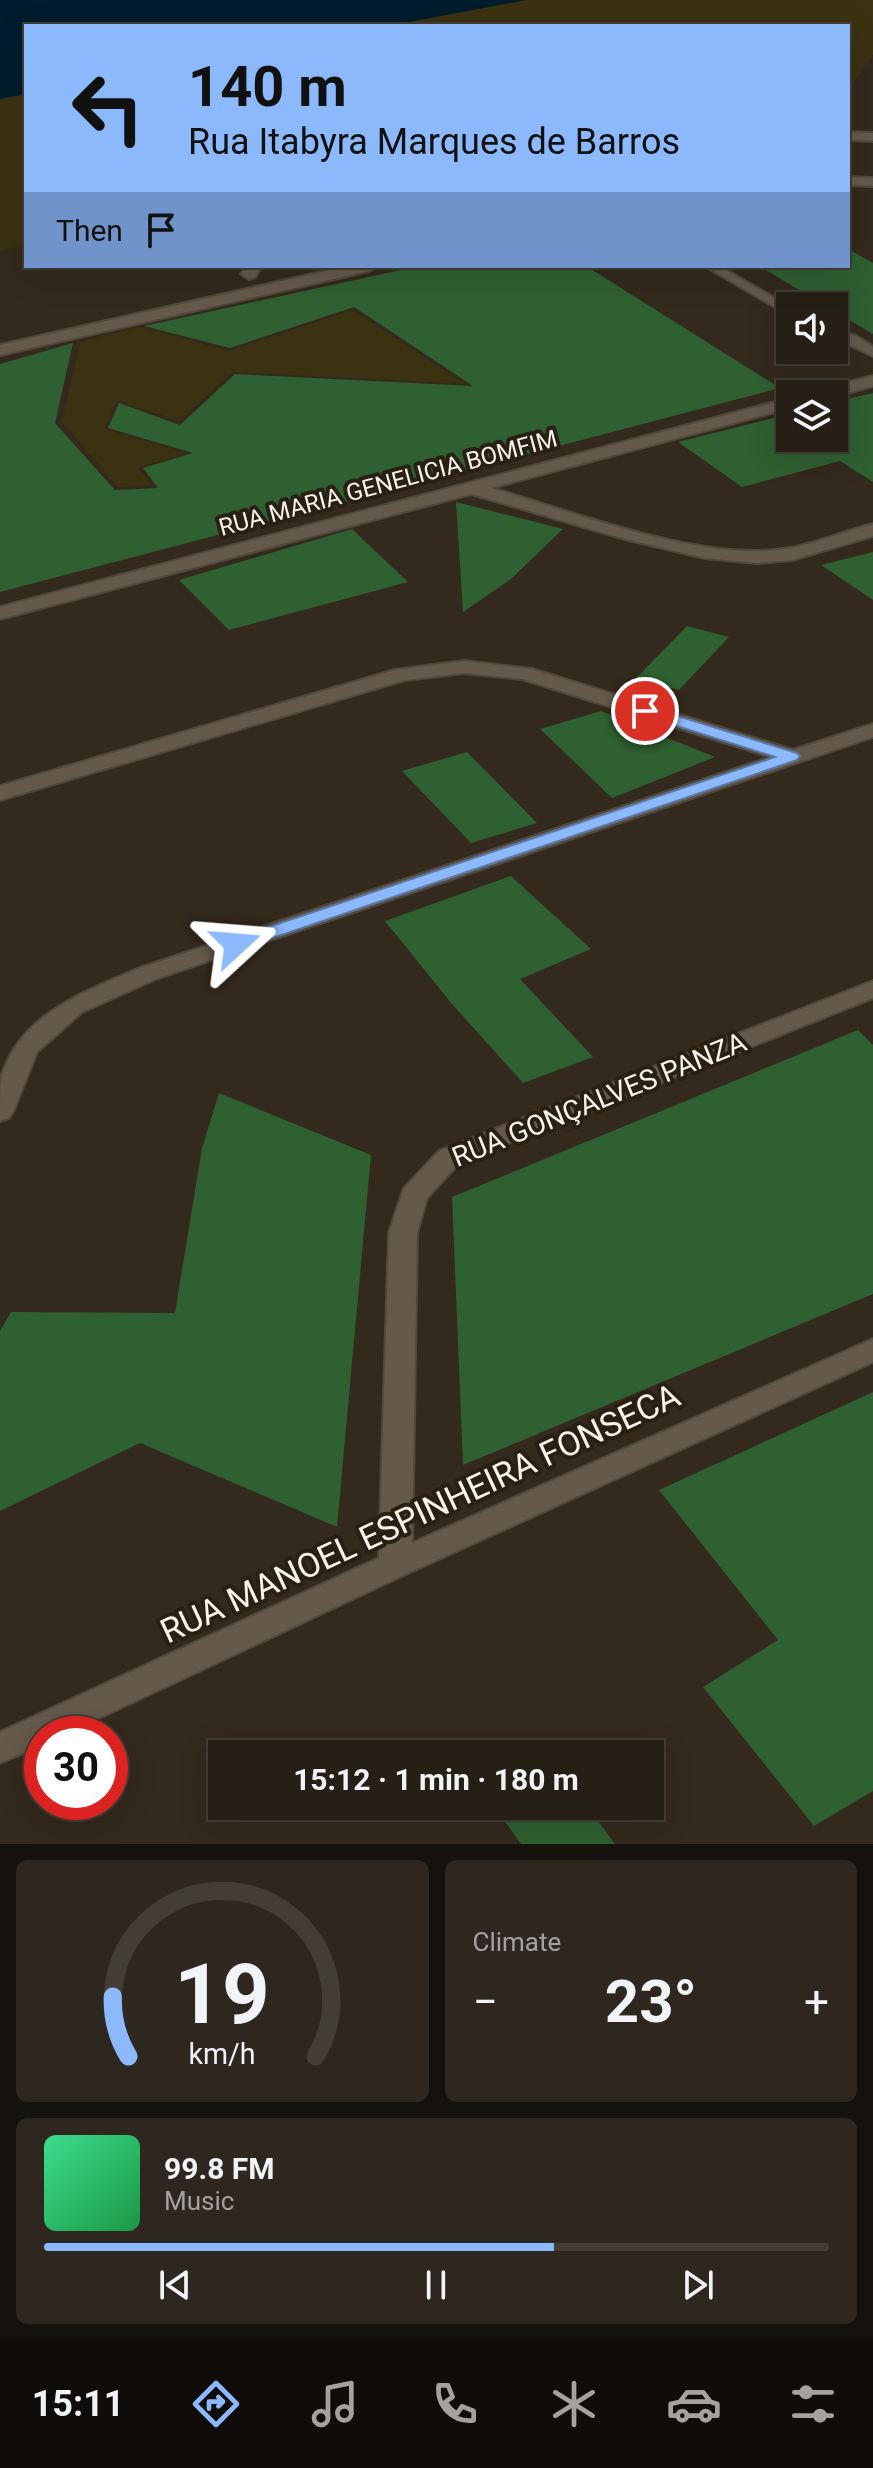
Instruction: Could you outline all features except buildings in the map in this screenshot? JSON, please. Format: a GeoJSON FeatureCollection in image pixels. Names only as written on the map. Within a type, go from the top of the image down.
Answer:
{"type":"FeatureCollection","features":[{"type":"Feature","properties":{"kind":"street"},"geometry":{"type":"LineString","coordinates":[[850,136],[873,137]]}},
{"type":"Feature","properties":{"kind":"street"},"geometry":{"type":"LineString","coordinates":[[850,181],[873,182]]}},
{"type":"Feature","properties":{"kind":"street"},"geometry":{"type":"LineString","coordinates":[[0,350],[360,268]]}},
{"type":"Feature","properties":{"kind":"street"},"geometry":{"type":"LineString","coordinates":[[848,388],[873,381]]}},
{"type":"Feature","properties":{"kind":"street","name":"RUA MARIA GENELICIA BOMFIM"},"geometry":{"type":"LineString","coordinates":[[0,613],[465,486],[776,407]]}},
{"type":"Feature","properties":{"kind":"street"},"geometry":{"type":"LineString","coordinates":[[465,486],[632,535],[705,552],[744,556],[792,554],[873,530]]}},
{"type":"Feature","properties":{"kind":"street"},"geometry":{"type":"LineString","coordinates":[[0,793],[402,674],[445,666],[487,666],[525,673],[791,756]]}},
{"type":"Feature","properties":{"kind":"street"},"geometry":{"type":"LineString","coordinates":[[0,1112],[26,1048],[73,1006],[163,968],[873,730]]}},
{"type":"Feature","properties":{"kind":"street","name":"RUA GONÇALVES PANZA"},"geometry":{"type":"LineString","coordinates":[[395,1565],[403,1233],[414,1195],[449,1157],[873,989]]}},
{"type":"Feature","properties":{"kind":"street","name":"RUA MANOEL ESPINHEIRA FONSECA"},"geometry":{"type":"LineString","coordinates":[[0,1748],[395,1565],[873,1350]]}},
{"type":"Feature","properties":{"kind":"lane"},"geometry":{"type":"LineString","coordinates":[[714,268],[776,304]]}},
{"type":"Feature","properties":{"kind":"lane"},"geometry":{"type":"LineString","coordinates":[[848,338],[873,352]]}},
{"type":"Feature","properties":{"kind":"green space"},"geometry":{"type":"Polygon","coordinates":[[[850,250],[873,263],[873,334],[848,319],[848,292],[803,292],[762,268],[850,268],[850,250]]]}},
{"type":"Feature","properties":{"kind":"green space"},"geometry":{"type":"Polygon","coordinates":[[[410,268],[589,268],[776,385],[776,389],[0,592],[0,364],[73,343],[55,423],[115,490],[158,488],[143,468],[193,453],[108,428],[119,403],[180,425],[235,374],[473,386],[354,307],[230,348],[144,326],[410,268]]]}},
{"type":"Feature","properties":{"kind":"green space"},"geometry":{"type":"Polygon","coordinates":[[[873,393],[873,482],[840,461],[742,487],[678,442],[776,418],[776,452],[848,452],[848,399],[873,393]]]}},
{"type":"Feature","properties":{"kind":"green space"},"geometry":{"type":"Polygon","coordinates":[[[456,502],[563,529],[511,579],[463,612],[456,502]]]}},
{"type":"Feature","properties":{"kind":"green space"},"geometry":{"type":"Polygon","coordinates":[[[352,529],[408,582],[229,630],[179,580],[352,529]]]}},
{"type":"Feature","properties":{"kind":"green space"},"geometry":{"type":"Polygon","coordinates":[[[873,552],[873,600],[821,565],[873,552]]]}},
{"type":"Feature","properties":{"kind":"green space"},"geometry":{"type":"Polygon","coordinates":[[[687,626],[729,637],[679,690],[636,678],[687,626]]]}},
{"type":"Feature","properties":{"kind":"green space"},"geometry":{"type":"Polygon","coordinates":[[[601,711],[715,757],[612,798],[540,729],[601,711]]]}},
{"type":"Feature","properties":{"kind":"green space"},"geometry":{"type":"Polygon","coordinates":[[[467,752],[537,823],[471,843],[402,771],[467,752]]]}},
{"type":"Feature","properties":{"kind":"green space"},"geometry":{"type":"Polygon","coordinates":[[[511,876],[591,949],[520,979],[593,1057],[523,1083],[452,1004],[385,921],[511,876]]]}},
{"type":"Feature","properties":{"kind":"green space"},"geometry":{"type":"Polygon","coordinates":[[[858,1030],[873,1045],[873,1294],[463,1465],[452,1197],[858,1030]]]}},
{"type":"Feature","properties":{"kind":"green space"},"geometry":{"type":"Polygon","coordinates":[[[219,1093],[371,1155],[337,1527],[140,1443],[0,1511],[0,1331],[11,1312],[175,1313],[202,1148],[219,1093]]]}},
{"type":"Feature","properties":{"kind":"green space"},"geometry":{"type":"Polygon","coordinates":[[[873,1392],[873,1791],[814,1826],[703,1687],[778,1640],[659,1490],[873,1392]]]}},
{"type":"Feature","properties":{"kind":"green space"},"geometry":{"type":"Polygon","coordinates":[[[504,1820],[597,1820],[615,1844],[521,1844],[504,1820]]]}},
{"type":"Feature","properties":{"kind":"sand"},"geometry":{"type":"Polygon","coordinates":[[[526,0],[873,0],[873,54],[850,87],[850,24],[399,24],[526,0]]]}},
{"type":"Feature","properties":{"kind":"sand"},"geometry":{"type":"Polygon","coordinates":[[[24,94],[24,245],[0,251],[0,99],[24,94]]]}},
{"type":"Feature","properties":{"kind":"sand"},"geometry":{"type":"Polygon","coordinates":[[[352,310],[465,384],[233,372],[179,421],[117,401],[104,429],[186,453],[138,468],[152,486],[118,487],[62,422],[80,342],[140,327],[229,351],[352,310]]]}},
{"type":"Feature","properties":{"kind":"water"},"geometry":{"type":"Polygon","coordinates":[[[0,0],[526,0],[399,24],[24,24],[24,94],[0,99],[0,0]]]}},
{"type":"Feature","properties":{"kind":"route"},"geometry":{"type":"LineString","coordinates":[[236,944],[791,756],[645,711]]}}]}
